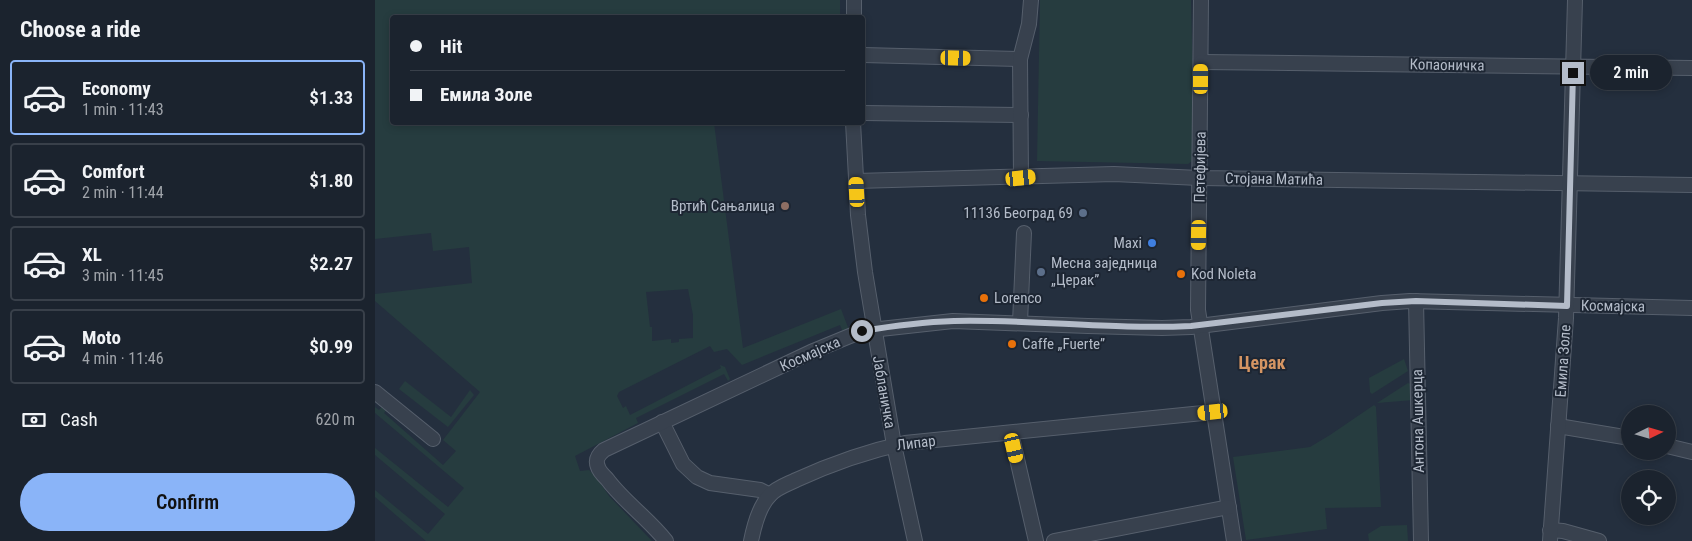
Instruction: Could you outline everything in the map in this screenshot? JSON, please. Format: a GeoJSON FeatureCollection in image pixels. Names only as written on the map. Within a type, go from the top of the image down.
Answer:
{"type":"FeatureCollection","features":[{"type":"Feature","properties":{"kind":"street"},"geometry":{"type":"LineString","coordinates":[[854,0],[854,15]]}},
{"type":"Feature","properties":{"kind":"street"},"geometry":{"type":"LineString","coordinates":[[1021,178],[1020,60],[1029,24],[1031,0]]}},
{"type":"Feature","properties":{"kind":"street","name":"Петефијева"},"geometry":{"type":"LineString","coordinates":[[1201,0],[1198,310],[1234,541]]}},
{"type":"Feature","properties":{"kind":"street","name":"Емила Золе"},"geometry":{"type":"LineString","coordinates":[[1550,535],[1567,306],[1575,0]]}},
{"type":"Feature","properties":{"kind":"street"},"geometry":{"type":"LineString","coordinates":[[865,56],[1020,60]]}},
{"type":"Feature","properties":{"kind":"street","name":"Копаоничка"},"geometry":{"type":"LineString","coordinates":[[1201,62],[1692,68]]}},
{"type":"Feature","properties":{"kind":"street"},"geometry":{"type":"LineString","coordinates":[[865,112],[1021,115]]}},
{"type":"Feature","properties":{"kind":"street","name":"Јабланичка"},"geometry":{"type":"LineString","coordinates":[[853,125],[856,181],[865,272],[894,446],[915,541]]}},
{"type":"Feature","properties":{"kind":"street","name":"Стојана Матића"},"geometry":{"type":"LineString","coordinates":[[856,181],[1114,174],[1199,178],[1692,185]]}},
{"type":"Feature","properties":{"kind":"street"},"geometry":{"type":"LineString","coordinates":[[1020,322],[1024,233]]}},
{"type":"Feature","properties":{"kind":"street","name":"Космајска"},"geometry":{"type":"LineString","coordinates":[[666,541],[647,520],[615,491],[598,468],[597,458],[604,450],[811,352],[862,331],[953,321],[1153,328],[1200,326],[1382,303],[1416,301],[1692,308]]}},
{"type":"Feature","properties":{"kind":"street","name":"Антона Ашкерца"},"geometry":{"type":"LineString","coordinates":[[1416,301],[1421,541]]}},
{"type":"Feature","properties":{"kind":"street"},"geometry":{"type":"LineString","coordinates":[[375,392],[433,439]]}},
{"type":"Feature","properties":{"kind":"street","name":"Липар"},"geometry":{"type":"LineString","coordinates":[[770,494],[820,470],[864,454],[905,443],[1213,412]]}},
{"type":"Feature","properties":{"kind":"street"},"geometry":{"type":"LineString","coordinates":[[662,422],[680,459],[689,471],[697,477],[710,483],[760,490],[770,494],[755,524],[751,541]]}},
{"type":"Feature","properties":{"kind":"street"},"geometry":{"type":"LineString","coordinates":[[1559,426],[1621,436]]}},
{"type":"Feature","properties":{"kind":"street"},"geometry":{"type":"LineString","coordinates":[[1011,433],[1036,541]]}},
{"type":"Feature","properties":{"kind":"street"},"geometry":{"type":"LineString","coordinates":[[1676,448],[1692,452]]}},
{"type":"Feature","properties":{"kind":"street"},"geometry":{"type":"LineString","coordinates":[[1054,541],[1229,507]]}},
{"type":"Feature","properties":{"kind":"street"},"geometry":{"type":"LineString","coordinates":[[1550,535],[1563,531],[1599,541]]}},
{"type":"Feature","properties":{"kind":"green space"},"geometry":{"type":"Polygon","coordinates":[[[375,0],[840,0],[840,15],[390,15],[390,125],[714,125],[743,348],[841,309],[849,330],[843,332],[840,325],[742,365],[727,349],[714,352],[710,346],[619,392],[617,396],[623,408],[626,406],[630,415],[721,368],[720,365],[725,367],[730,379],[728,381],[724,374],[636,418],[638,423],[575,456],[580,471],[589,470],[609,496],[652,541],[426,541],[375,497],[375,490],[428,534],[445,514],[375,455],[375,448],[448,507],[464,488],[375,413],[375,407],[379,410],[384,404],[388,408],[384,413],[443,465],[456,451],[443,440],[480,392],[375,301],[375,294],[472,283],[469,247],[433,251],[431,233],[375,239],[375,0]],[[688,289],[646,292],[650,327],[652,327],[652,341],[671,339],[671,343],[679,342],[679,339],[693,338],[693,315],[688,289]]]}},
{"type":"Feature","properties":{"kind":"green space"},"geometry":{"type":"Polygon","coordinates":[[[1040,0],[1191,0],[1195,159],[1188,164],[1037,161],[1040,0]]]}},
{"type":"Feature","properties":{"kind":"green space"},"geometry":{"type":"Polygon","coordinates":[[[1404,359],[1408,371],[1372,394],[1370,392],[1369,378],[1404,359]]]}},
{"type":"Feature","properties":{"kind":"green space"},"geometry":{"type":"Polygon","coordinates":[[[405,381],[451,417],[470,390],[474,395],[448,427],[399,389],[405,381]]]}},
{"type":"Feature","properties":{"kind":"green space"},"geometry":{"type":"Polygon","coordinates":[[[1408,383],[1413,385],[1414,400],[1377,403],[1408,383]]]}},
{"type":"Feature","properties":{"kind":"green space"},"geometry":{"type":"Polygon","coordinates":[[[1374,405],[1376,407],[1381,507],[1325,508],[1327,529],[1246,540],[1233,457],[1310,447],[1374,405]]]}},
{"type":"Feature","properties":{"kind":"green space"},"geometry":{"type":"Polygon","coordinates":[[[1407,525],[1408,541],[1369,541],[1368,534],[1381,526],[1407,525]]]}},
{"type":"Feature","properties":{"kind":"place","name":"Вртић Сањалица"},"geometry":{"type":"Point","coordinates":[785,206]}},
{"type":"Feature","properties":{"kind":"place","name":"11136 Београд 69"},"geometry":{"type":"Point","coordinates":[1083,213]}},
{"type":"Feature","properties":{"kind":"place","name":"Maxi"},"geometry":{"type":"Point","coordinates":[1152,243]}},
{"type":"Feature","properties":{"kind":"place","name":"Месна заједница „Церак”"},"geometry":{"type":"Point","coordinates":[1041,272]}},
{"type":"Feature","properties":{"kind":"place","name":"Kod Noleta"},"geometry":{"type":"Point","coordinates":[1181,274]}},
{"type":"Feature","properties":{"kind":"place","name":"Lorenco"},"geometry":{"type":"Point","coordinates":[984,298]}},
{"type":"Feature","properties":{"kind":"place","name":"Caffe „Fuerte”"},"geometry":{"type":"Point","coordinates":[1012,344]}},
{"type":"Feature","properties":{"kind":"district","name":"Церак"},"geometry":{"type":"Point","coordinates":[1262,363]}},
{"type":"Feature","properties":{"kind":"route"},"geometry":{"type":"LineString","coordinates":[[862,331],[893,326],[953,321],[1162,328],[1213,325],[1410,301],[1567,306],[1573,73]]}}]}
